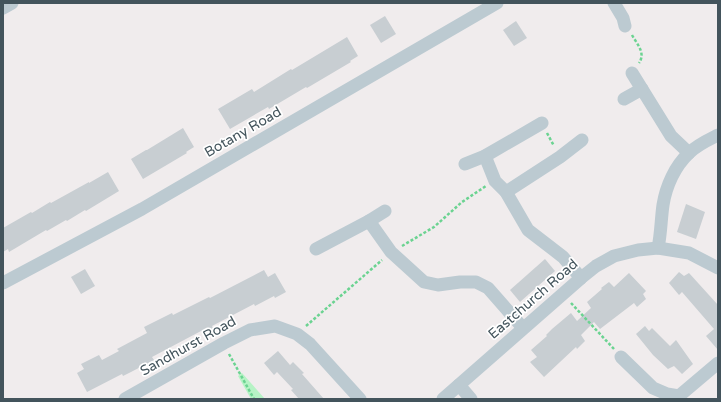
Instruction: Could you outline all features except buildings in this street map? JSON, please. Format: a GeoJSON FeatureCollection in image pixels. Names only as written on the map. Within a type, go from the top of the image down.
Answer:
{"type":"FeatureCollection","features":[{"type":"Feature","properties":{"kind":"street"},"geometry":{"type":"LineString","coordinates":[[3,8],[12,3]]}},
{"type":"Feature","properties":{"kind":"street","name":"Botany Road"},"geometry":{"type":"LineString","coordinates":[[3,283],[142,209],[497,3]]}},
{"type":"Feature","properties":{"kind":"street"},"geometry":{"type":"LineString","coordinates":[[614,3],[623,18],[625,26]]}},
{"type":"Feature","properties":{"kind":"street"},"geometry":{"type":"LineString","coordinates":[[632,73],[671,136],[689,153]]}},
{"type":"Feature","properties":{"kind":"street"},"geometry":{"type":"LineString","coordinates":[[624,99],[642,89]]}},
{"type":"Feature","properties":{"kind":"street"},"geometry":{"type":"LineString","coordinates":[[465,164],[485,156],[542,123]]}},
{"type":"Feature","properties":{"kind":"street"},"geometry":{"type":"LineString","coordinates":[[658,248],[663,205],[667,189],[677,167],[689,153],[702,143],[718,135]]}},
{"type":"Feature","properties":{"kind":"street"},"geometry":{"type":"LineString","coordinates":[[506,192],[560,157],[582,140]]}},
{"type":"Feature","properties":{"kind":"street"},"geometry":{"type":"LineString","coordinates":[[485,156],[495,181],[506,192],[528,230],[563,257],[580,278]]}},
{"type":"Feature","properties":{"kind":"street"},"geometry":{"type":"LineString","coordinates":[[316,249],[385,211]]}},
{"type":"Feature","properties":{"kind":"street"},"geometry":{"type":"LineString","coordinates":[[369,221],[391,252],[424,282],[438,285],[460,282],[476,282],[488,288],[523,328]]}},
{"type":"Feature","properties":{"kind":"street","name":"Eastchurch Road"},"geometry":{"type":"LineString","coordinates":[[443,399],[580,278],[596,266],[614,256],[638,250],[658,248],[688,253],[718,268]]}},
{"type":"Feature","properties":{"kind":"street","name":"Sandhurst Road"},"geometry":{"type":"LineString","coordinates":[[125,399],[250,330],[275,326],[297,334],[310,344],[360,399]]}},
{"type":"Feature","properties":{"kind":"street"},"geometry":{"type":"LineString","coordinates":[[621,357],[653,388],[666,397],[679,396],[718,363]]}},
{"type":"Feature","properties":{"kind":"street"},"geometry":{"type":"LineString","coordinates":[[459,385],[471,399]]}},
{"type":"Feature","properties":{"kind":"path"},"geometry":{"type":"LineString","coordinates":[[625,26],[641,50],[642,55],[641,60],[632,73]]}},
{"type":"Feature","properties":{"kind":"path"},"geometry":{"type":"LineString","coordinates":[[542,123],[560,157]]}},
{"type":"Feature","properties":{"kind":"path"},"geometry":{"type":"LineString","coordinates":[[562,294],[621,357]]}},
{"type":"Feature","properties":{"kind":"path"},"geometry":{"type":"LineString","coordinates":[[224,343],[254,399]]}},
{"type":"Feature","properties":{"kind":"green space"},"geometry":{"type":"Polygon","coordinates":[[[242,373],[265,399],[251,399],[238,376],[242,373]]]}}]}
